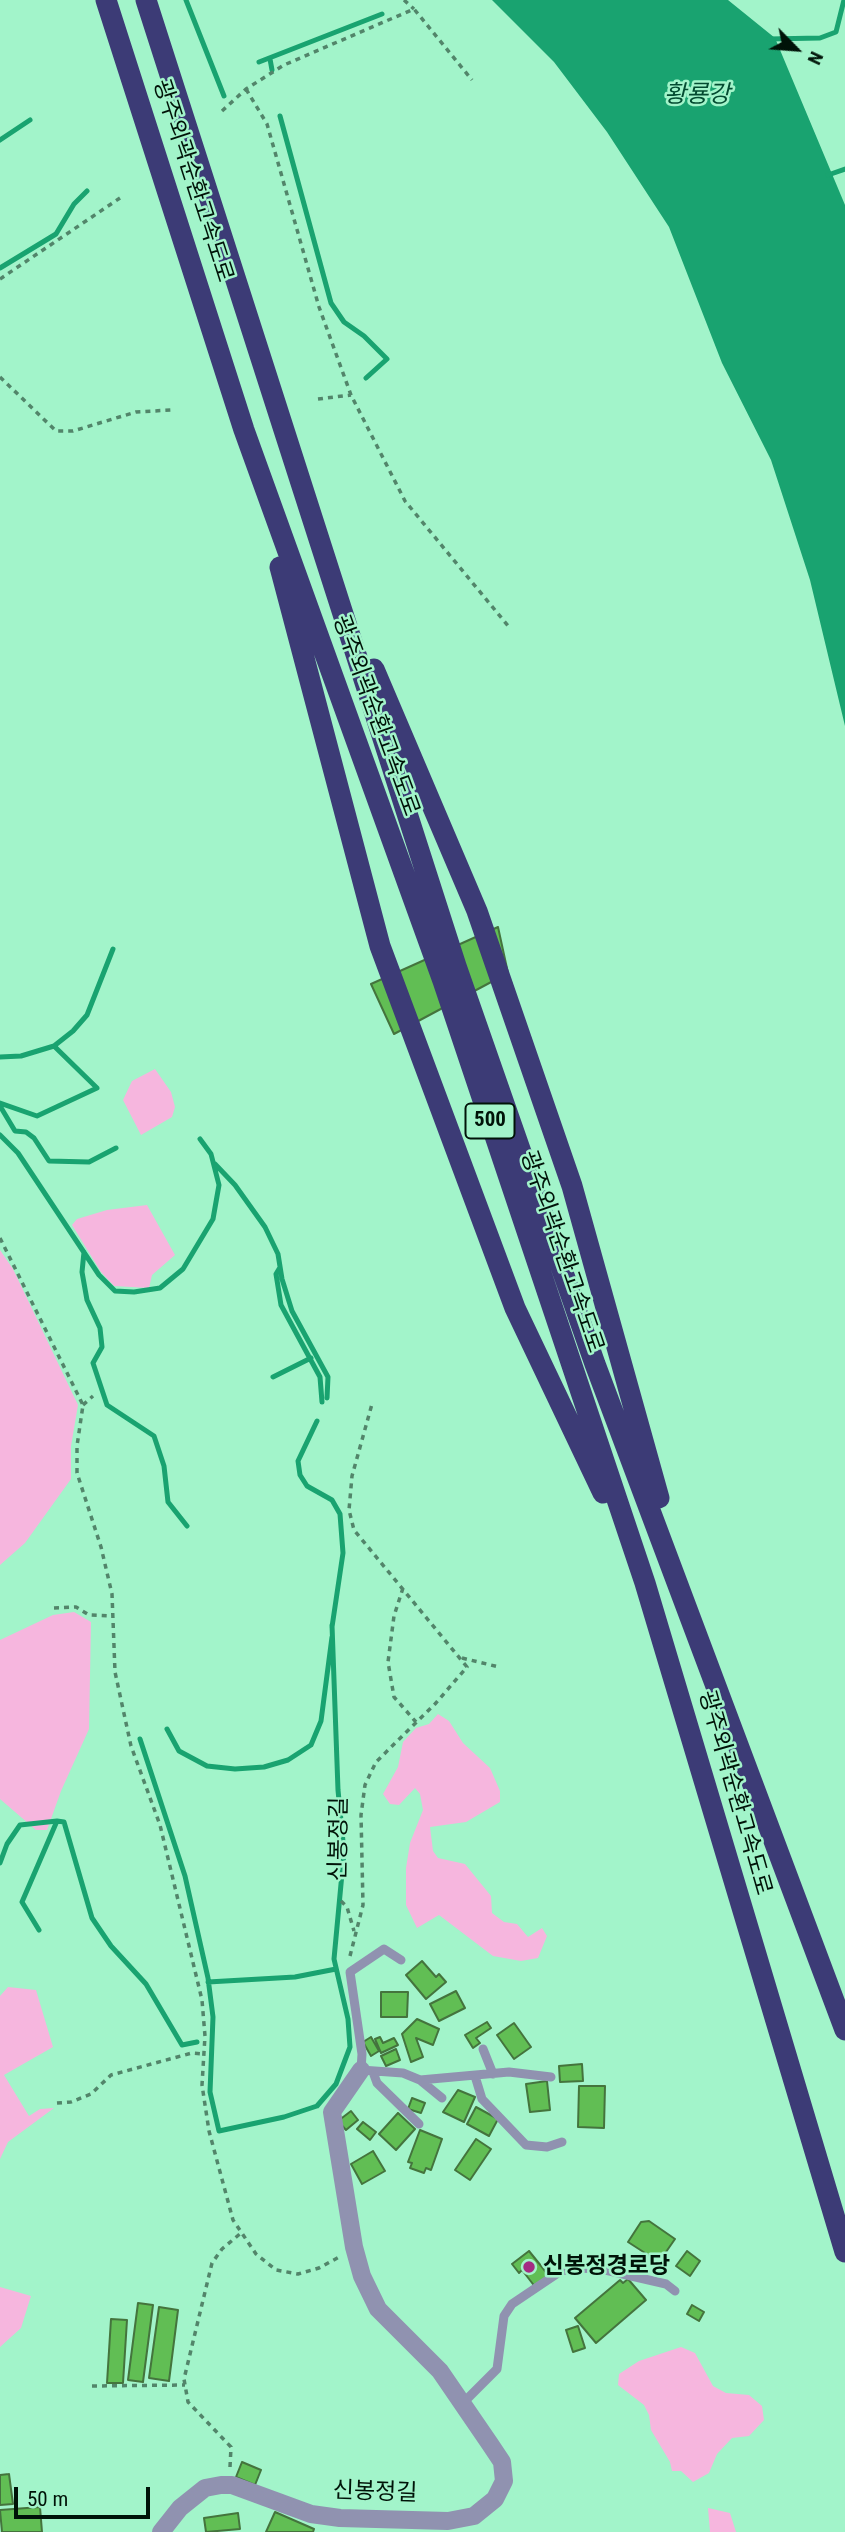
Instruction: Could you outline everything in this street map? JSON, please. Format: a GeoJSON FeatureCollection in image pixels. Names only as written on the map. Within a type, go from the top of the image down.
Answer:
{"type":"FeatureCollection","features":[{"type":"Feature","properties":{"kind":"highway","name":"광주외곽순환고속도로"},"geometry":{"type":"LineString","coordinates":[[106,0],[244,430],[443,981],[645,1583],[845,2252]]}},
{"type":"Feature","properties":{"kind":"highway","name":"광주외곽순환고속도로"},"geometry":{"type":"LineString","coordinates":[[146,0],[456,967],[596,1364],[845,2030]]}},
{"type":"Feature","properties":{"kind":"highway"},"geometry":{"type":"LineString","coordinates":[[244,430],[380,946],[515,1308],[645,1583]]}},
{"type":"Feature","properties":{"kind":"highway"},"geometry":{"type":"LineString","coordinates":[[323,548],[477,911],[568,1173],[696,1632]]}},
{"type":"Feature","properties":{"kind":"street","name":"신봉정길"},"geometry":{"type":"LineString","coordinates":[[221,2485],[232,2485],[311,2514],[340,2518],[447,2521],[474,2516],[495,2499],[505,2482],[502,2462],[440,2371],[378,2309],[362,2276],[354,2247],[332,2112],[367,2071]]}},
{"type":"Feature","properties":{"kind":"street"},"geometry":{"type":"LineString","coordinates":[[161,2532],[180,2508],[205,2488],[221,2485]]}},
{"type":"Feature","properties":{"kind":"lane"},"geometry":{"type":"LineString","coordinates":[[401,1960],[384,1949],[350,1972],[367,2071],[418,2124]]}},
{"type":"Feature","properties":{"kind":"lane"},"geometry":{"type":"LineString","coordinates":[[483,2049],[493,2074]]}},
{"type":"Feature","properties":{"kind":"lane"},"geometry":{"type":"LineString","coordinates":[[367,2071],[403,2073],[420,2080],[442,2098]]}},
{"type":"Feature","properties":{"kind":"lane"},"geometry":{"type":"LineString","coordinates":[[420,2080],[528,2072],[551,2077]]}},
{"type":"Feature","properties":{"kind":"lane"},"geometry":{"type":"LineString","coordinates":[[475,2076],[482,2099],[526,2146],[547,2147],[562,2142]]}},
{"type":"Feature","properties":{"kind":"lane"},"geometry":{"type":"LineString","coordinates":[[462,2404],[497,2369],[504,2316],[512,2304],[561,2272],[577,2268],[601,2269],[666,2284],[675,2291]]}},
{"type":"Feature","properties":{"kind":"path"},"geometry":{"type":"LineString","coordinates":[[404,0],[472,80]]}},
{"type":"Feature","properties":{"kind":"path"},"geometry":{"type":"LineString","coordinates":[[222,111],[246,89],[284,65],[414,9]]}},
{"type":"Feature","properties":{"kind":"path"},"geometry":{"type":"LineString","coordinates":[[246,89],[267,124],[318,307],[351,395],[405,501],[509,627]]}},
{"type":"Feature","properties":{"kind":"path"},"geometry":{"type":"LineString","coordinates":[[0,279],[120,198]]}},
{"type":"Feature","properties":{"kind":"path"},"geometry":{"type":"LineString","coordinates":[[0,377],[56,431],[73,430],[136,412],[171,410]]}},
{"type":"Feature","properties":{"kind":"path"},"geometry":{"type":"LineString","coordinates":[[318,399],[351,395]]}},
{"type":"Feature","properties":{"kind":"path"},"geometry":{"type":"LineString","coordinates":[[0,1238],[83,1405],[77,1446],[77,1473],[101,1547],[112,1594],[115,1672],[131,1746],[160,1825],[202,2000],[202,2085],[209,2131],[233,2220],[256,2254],[276,2270],[298,2274],[319,2268],[354,2247]]}},
{"type":"Feature","properties":{"kind":"path"},"geometry":{"type":"LineString","coordinates":[[83,1405],[93,1396]]}},
{"type":"Feature","properties":{"kind":"path"},"geometry":{"type":"LineString","coordinates":[[372,1404],[352,1476],[349,1510],[354,1530],[460,1658],[486,1661],[499,1667]]}},
{"type":"Feature","properties":{"kind":"path"},"geometry":{"type":"LineString","coordinates":[[403,1588],[394,1615],[388,1662],[394,1698],[416,1723]]}},
{"type":"Feature","properties":{"kind":"path"},"geometry":{"type":"LineString","coordinates":[[54,1608],[76,1607],[89,1615],[113,1616]]}},
{"type":"Feature","properties":{"kind":"path","name":"신봉정길"},"geometry":{"type":"LineString","coordinates":[[350,1972],[355,1933],[363,1905],[361,1815],[366,1785],[376,1762],[467,1667],[460,1658]]}},
{"type":"Feature","properties":{"kind":"path","name":"신봉정길"},"geometry":{"type":"LineString","coordinates":[[341,1901],[347,1908],[355,1933]]}},
{"type":"Feature","properties":{"kind":"path"},"geometry":{"type":"LineString","coordinates":[[57,2103],[71,2102],[91,2094],[111,2075],[192,2053],[204,2054]]}},
{"type":"Feature","properties":{"kind":"path"},"geometry":{"type":"LineString","coordinates":[[221,2485],[232,2463],[231,2447],[188,2402],[185,2385],[197,2316],[212,2263],[222,2249],[242,2233]]}},
{"type":"Feature","properties":{"kind":"path"},"geometry":{"type":"LineString","coordinates":[[92,2386],[185,2385]]}},
{"type":"Feature","properties":{"kind":"shaded area"},"geometry":{"type":"Polygon","coordinates":[[[155,1069],[171,1092],[175,1107],[172,1117],[141,1135],[123,1100],[132,1081],[155,1069]]]}},
{"type":"Feature","properties":{"kind":"shaded area"},"geometry":{"type":"Polygon","coordinates":[[[147,1205],[175,1255],[152,1275],[149,1288],[114,1286],[101,1272],[72,1225],[77,1219],[107,1210],[147,1205]]]}},
{"type":"Feature","properties":{"kind":"shaded area"},"geometry":{"type":"Polygon","coordinates":[[[0,1250],[13,1269],[78,1405],[71,1446],[71,1479],[25,1543],[0,1565],[0,1250]]]}},
{"type":"Feature","properties":{"kind":"shaded area"},"geometry":{"type":"Polygon","coordinates":[[[74,1612],[91,1622],[89,1729],[47,1830],[36,1830],[0,1799],[0,1640],[53,1615],[74,1612]]]}},
{"type":"Feature","properties":{"kind":"shaded area"},"geometry":{"type":"Polygon","coordinates":[[[438,1714],[449,1721],[463,1743],[490,1768],[500,1791],[500,1802],[466,1822],[430,1827],[433,1851],[438,1858],[465,1864],[491,1896],[492,1913],[504,1922],[517,1924],[528,1937],[542,1928],[547,1936],[538,1958],[521,1961],[493,1956],[439,1915],[417,1928],[406,1905],[406,1868],[410,1843],[423,1810],[420,1794],[415,1788],[399,1805],[390,1804],[383,1794],[398,1767],[403,1742],[416,1728],[429,1724],[438,1714]]]}},
{"type":"Feature","properties":{"kind":"shaded area"},"geometry":{"type":"Polygon","coordinates":[[[8,1987],[36,1990],[53,2047],[4,2075],[29,2116],[40,2109],[54,2108],[8,2142],[0,2159],[0,1996],[8,1987]]]}},
{"type":"Feature","properties":{"kind":"shaded area"},"geometry":{"type":"Polygon","coordinates":[[[0,2287],[31,2296],[21,2328],[0,2347],[0,2287]]]}},
{"type":"Feature","properties":{"kind":"shaded area"},"geometry":{"type":"Polygon","coordinates":[[[681,2347],[695,2353],[713,2386],[726,2393],[749,2395],[762,2406],[764,2420],[749,2436],[732,2438],[717,2454],[709,2473],[693,2482],[681,2471],[672,2471],[670,2462],[651,2430],[649,2415],[644,2405],[618,2385],[619,2374],[639,2361],[681,2347]]]}},
{"type":"Feature","properties":{"kind":"shaded area"},"geometry":{"type":"Polygon","coordinates":[[[708,2508],[730,2513],[736,2532],[710,2532],[708,2508]]]}},
{"type":"Feature","properties":{"kind":"water","name":"황룡강"},"geometry":{"type":"Polygon","coordinates":[[[492,0],[728,0],[775,38],[845,205],[845,726],[810,580],[771,460],[722,363],[669,227],[607,132],[554,62],[492,0]]]}},
{"type":"Feature","properties":{"kind":"building"},"geometry":{"type":"Polygon","coordinates":[[[498,927],[508,973],[394,1034],[371,984],[498,927]]]}},
{"type":"Feature","properties":{"kind":"building"},"geometry":{"type":"Polygon","coordinates":[[[422,1961],[436,1977],[439,1974],[446,1982],[426,1999],[406,1975],[422,1961]]]}},
{"type":"Feature","properties":{"kind":"building"},"geometry":{"type":"Polygon","coordinates":[[[456,1991],[465,2008],[439,2021],[430,2004],[456,1991]]]}},
{"type":"Feature","properties":{"kind":"building"},"geometry":{"type":"Polygon","coordinates":[[[381,1992],[408,1992],[407,2017],[381,2017],[381,1992]]]}},
{"type":"Feature","properties":{"kind":"building"},"geometry":{"type":"Polygon","coordinates":[[[417,2019],[439,2029],[433,2045],[416,2038],[423,2057],[411,2062],[402,2034],[417,2019]]]}},
{"type":"Feature","properties":{"kind":"building"},"geometry":{"type":"Polygon","coordinates":[[[487,2022],[491,2028],[476,2038],[480,2043],[473,2048],[465,2035],[487,2022]]]}},
{"type":"Feature","properties":{"kind":"building"},"geometry":{"type":"Polygon","coordinates":[[[514,2023],[531,2047],[514,2059],[497,2035],[514,2023]]]}},
{"type":"Feature","properties":{"kind":"building"},"geometry":{"type":"Polygon","coordinates":[[[371,2037],[379,2051],[371,2056],[363,2042],[371,2037]]]}},
{"type":"Feature","properties":{"kind":"building"},"geometry":{"type":"Polygon","coordinates":[[[380,2037],[383,2043],[394,2038],[398,2045],[381,2053],[375,2039],[380,2037]]]}},
{"type":"Feature","properties":{"kind":"building"},"geometry":{"type":"Polygon","coordinates":[[[396,2049],[400,2060],[386,2066],[381,2056],[396,2049]]]}},
{"type":"Feature","properties":{"kind":"building"},"geometry":{"type":"Polygon","coordinates":[[[582,2064],[583,2081],[560,2082],[559,2066],[582,2064]]]}},
{"type":"Feature","properties":{"kind":"building"},"geometry":{"type":"Polygon","coordinates":[[[547,2081],[550,2110],[530,2112],[526,2084],[547,2081]]]}},
{"type":"Feature","properties":{"kind":"building"},"geometry":{"type":"Polygon","coordinates":[[[579,2086],[605,2086],[604,2128],[578,2127],[579,2086]]]}},
{"type":"Feature","properties":{"kind":"building"},"geometry":{"type":"Polygon","coordinates":[[[458,2090],[475,2097],[464,2122],[443,2112],[458,2090]]]}},
{"type":"Feature","properties":{"kind":"building"},"geometry":{"type":"Polygon","coordinates":[[[412,2098],[425,2103],[421,2113],[408,2109],[412,2098]]]}},
{"type":"Feature","properties":{"kind":"building"},"geometry":{"type":"Polygon","coordinates":[[[476,2107],[498,2119],[489,2136],[467,2124],[476,2107]]]}},
{"type":"Feature","properties":{"kind":"building"},"geometry":{"type":"Polygon","coordinates":[[[351,2111],[358,2120],[346,2130],[338,2121],[351,2111]]]}},
{"type":"Feature","properties":{"kind":"building"},"geometry":{"type":"Polygon","coordinates":[[[398,2113],[415,2129],[396,2150],[379,2134],[398,2113]]]}},
{"type":"Feature","properties":{"kind":"building"},"geometry":{"type":"Polygon","coordinates":[[[363,2122],[376,2132],[370,2140],[357,2129],[363,2122]]]}},
{"type":"Feature","properties":{"kind":"building"},"geometry":{"type":"Polygon","coordinates":[[[420,2130],[442,2139],[431,2170],[426,2168],[424,2173],[410,2168],[412,2163],[408,2162],[420,2130]]]}},
{"type":"Feature","properties":{"kind":"building"},"geometry":{"type":"Polygon","coordinates":[[[476,2139],[491,2149],[470,2180],[455,2170],[476,2139]]]}},
{"type":"Feature","properties":{"kind":"building"},"geometry":{"type":"Polygon","coordinates":[[[373,2151],[385,2171],[362,2184],[351,2164],[373,2151]]]}},
{"type":"Feature","properties":{"kind":"building"},"geometry":{"type":"Polygon","coordinates":[[[649,2221],[675,2239],[659,2262],[628,2242],[641,2222],[649,2221]]]}},
{"type":"Feature","properties":{"kind":"building","name":"신봉정경로당"},"geometry":{"type":"Polygon","coordinates":[[[529,2251],[550,2277],[536,2288],[522,2270],[519,2273],[512,2264],[529,2251]]]}},
{"type":"Feature","properties":{"kind":"building"},"geometry":{"type":"Polygon","coordinates":[[[687,2251],[700,2261],[690,2276],[676,2266],[687,2251]]]}},
{"type":"Feature","properties":{"kind":"building"},"geometry":{"type":"Polygon","coordinates":[[[628,2279],[646,2300],[596,2343],[575,2318],[620,2280],[623,2283],[628,2279]]]}},
{"type":"Feature","properties":{"kind":"building"},"geometry":{"type":"Polygon","coordinates":[[[138,2303],[153,2305],[143,2382],[128,2380],[138,2303]]]}},
{"type":"Feature","properties":{"kind":"building"},"geometry":{"type":"Polygon","coordinates":[[[692,2305],[704,2312],[699,2321],[687,2314],[692,2305]]]}},
{"type":"Feature","properties":{"kind":"building"},"geometry":{"type":"Polygon","coordinates":[[[159,2307],[178,2310],[169,2381],[149,2378],[159,2307]]]}},
{"type":"Feature","properties":{"kind":"building"},"geometry":{"type":"Polygon","coordinates":[[[111,2319],[127,2320],[123,2383],[107,2383],[111,2319]]]}},
{"type":"Feature","properties":{"kind":"building"},"geometry":{"type":"Polygon","coordinates":[[[578,2326],[585,2348],[573,2352],[566,2330],[578,2326]]]}},
{"type":"Feature","properties":{"kind":"building"},"geometry":{"type":"Polygon","coordinates":[[[242,2462],[261,2470],[255,2485],[236,2477],[242,2462]]]}},
{"type":"Feature","properties":{"kind":"building"},"geometry":{"type":"Polygon","coordinates":[[[9,2474],[13,2504],[0,2505],[0,2475],[9,2474]]]}},
{"type":"Feature","properties":{"kind":"building"},"geometry":{"type":"Polygon","coordinates":[[[40,2507],[42,2532],[2,2532],[0,2510],[40,2507]]]}},
{"type":"Feature","properties":{"kind":"building"},"geometry":{"type":"Polygon","coordinates":[[[275,2512],[314,2529],[313,2532],[266,2532],[275,2512]]]}},
{"type":"Feature","properties":{"kind":"building"},"geometry":{"type":"Polygon","coordinates":[[[238,2513],[240,2529],[206,2532],[204,2518],[238,2513]]]}},
{"type":"Feature","properties":{"kind":"waterway"},"geometry":{"type":"LineString","coordinates":[[186,0],[224,96]]}},
{"type":"Feature","properties":{"kind":"waterway"},"geometry":{"type":"LineString","coordinates":[[769,39],[820,38],[836,32],[844,0]]}},
{"type":"Feature","properties":{"kind":"waterway"},"geometry":{"type":"LineString","coordinates":[[259,62],[382,14]]}},
{"type":"Feature","properties":{"kind":"waterway"},"geometry":{"type":"LineString","coordinates":[[270,59],[272,70]]}},
{"type":"Feature","properties":{"kind":"waterway"},"geometry":{"type":"LineString","coordinates":[[280,116],[331,303],[344,322],[364,336],[387,359],[366,378]]}},
{"type":"Feature","properties":{"kind":"waterway"},"geometry":{"type":"LineString","coordinates":[[0,140],[30,120]]}},
{"type":"Feature","properties":{"kind":"waterway"},"geometry":{"type":"LineString","coordinates":[[828,175],[845,169]]}},
{"type":"Feature","properties":{"kind":"waterway"},"geometry":{"type":"LineString","coordinates":[[0,268],[56,234],[74,204],[87,191]]}},
{"type":"Feature","properties":{"kind":"waterway"},"geometry":{"type":"LineString","coordinates":[[0,1057],[21,1056],[54,1046],[73,1031],[87,1015],[113,949]]}},
{"type":"Feature","properties":{"kind":"waterway"},"geometry":{"type":"LineString","coordinates":[[0,1103],[37,1116],[97,1088],[54,1046]]}},
{"type":"Feature","properties":{"kind":"waterway"},"geometry":{"type":"LineString","coordinates":[[0,1106],[15,1131],[26,1132],[34,1138],[49,1161],[89,1162],[116,1148]]}},
{"type":"Feature","properties":{"kind":"waterway"},"geometry":{"type":"LineString","coordinates":[[0,1135],[18,1153],[99,1275],[115,1291],[134,1292],[160,1288],[183,1269],[213,1219],[219,1185],[211,1154],[200,1139]]}},
{"type":"Feature","properties":{"kind":"waterway"},"geometry":{"type":"LineString","coordinates":[[215,1164],[235,1185],[265,1227],[278,1254],[292,1311],[328,1377],[327,1398]]}},
{"type":"Feature","properties":{"kind":"waterway"},"geometry":{"type":"LineString","coordinates":[[84,1252],[82,1272],[87,1300],[100,1328],[102,1347],[93,1363],[107,1405],[154,1436],[164,1466],[168,1502],[187,1526]]}},
{"type":"Feature","properties":{"kind":"waterway"},"geometry":{"type":"LineString","coordinates":[[279,1269],[276,1274],[281,1305],[320,1377],[322,1402]]}},
{"type":"Feature","properties":{"kind":"waterway"},"geometry":{"type":"LineString","coordinates":[[273,1377],[311,1358]]}},
{"type":"Feature","properties":{"kind":"waterway"},"geometry":{"type":"LineString","coordinates":[[317,1421],[298,1461],[300,1475],[307,1486],[332,1500],[340,1514],[343,1553],[332,1627]]}},
{"type":"Feature","properties":{"kind":"waterway"},"geometry":{"type":"LineString","coordinates":[[140,1739],[185,1876],[208,1978],[213,2017],[210,2092],[219,2131],[284,2117],[317,2106],[336,2084],[350,2047],[348,2019],[334,1959],[344,1852],[338,1790],[332,1625]]}},
{"type":"Feature","properties":{"kind":"waterway"},"geometry":{"type":"LineString","coordinates":[[167,1729],[179,1751],[207,1766],[235,1769],[264,1767],[288,1760],[311,1745],[321,1721],[332,1637]]}},
{"type":"Feature","properties":{"kind":"waterway"},"geometry":{"type":"LineString","coordinates":[[0,1863],[7,1844],[20,1825],[57,1821]]}},
{"type":"Feature","properties":{"kind":"waterway"},"geometry":{"type":"LineString","coordinates":[[39,1930],[22,1902],[57,1821],[64,1822],[92,1918],[111,1946],[146,1984],[182,2045],[197,2042]]}},
{"type":"Feature","properties":{"kind":"waterway"},"geometry":{"type":"LineString","coordinates":[[208,1982],[295,1977],[336,1969]]}},
{"type":"Feature","properties":{"kind":"place","name":"신봉정경로당"},"geometry":{"type":"Point","coordinates":[529,2267]}}]}
